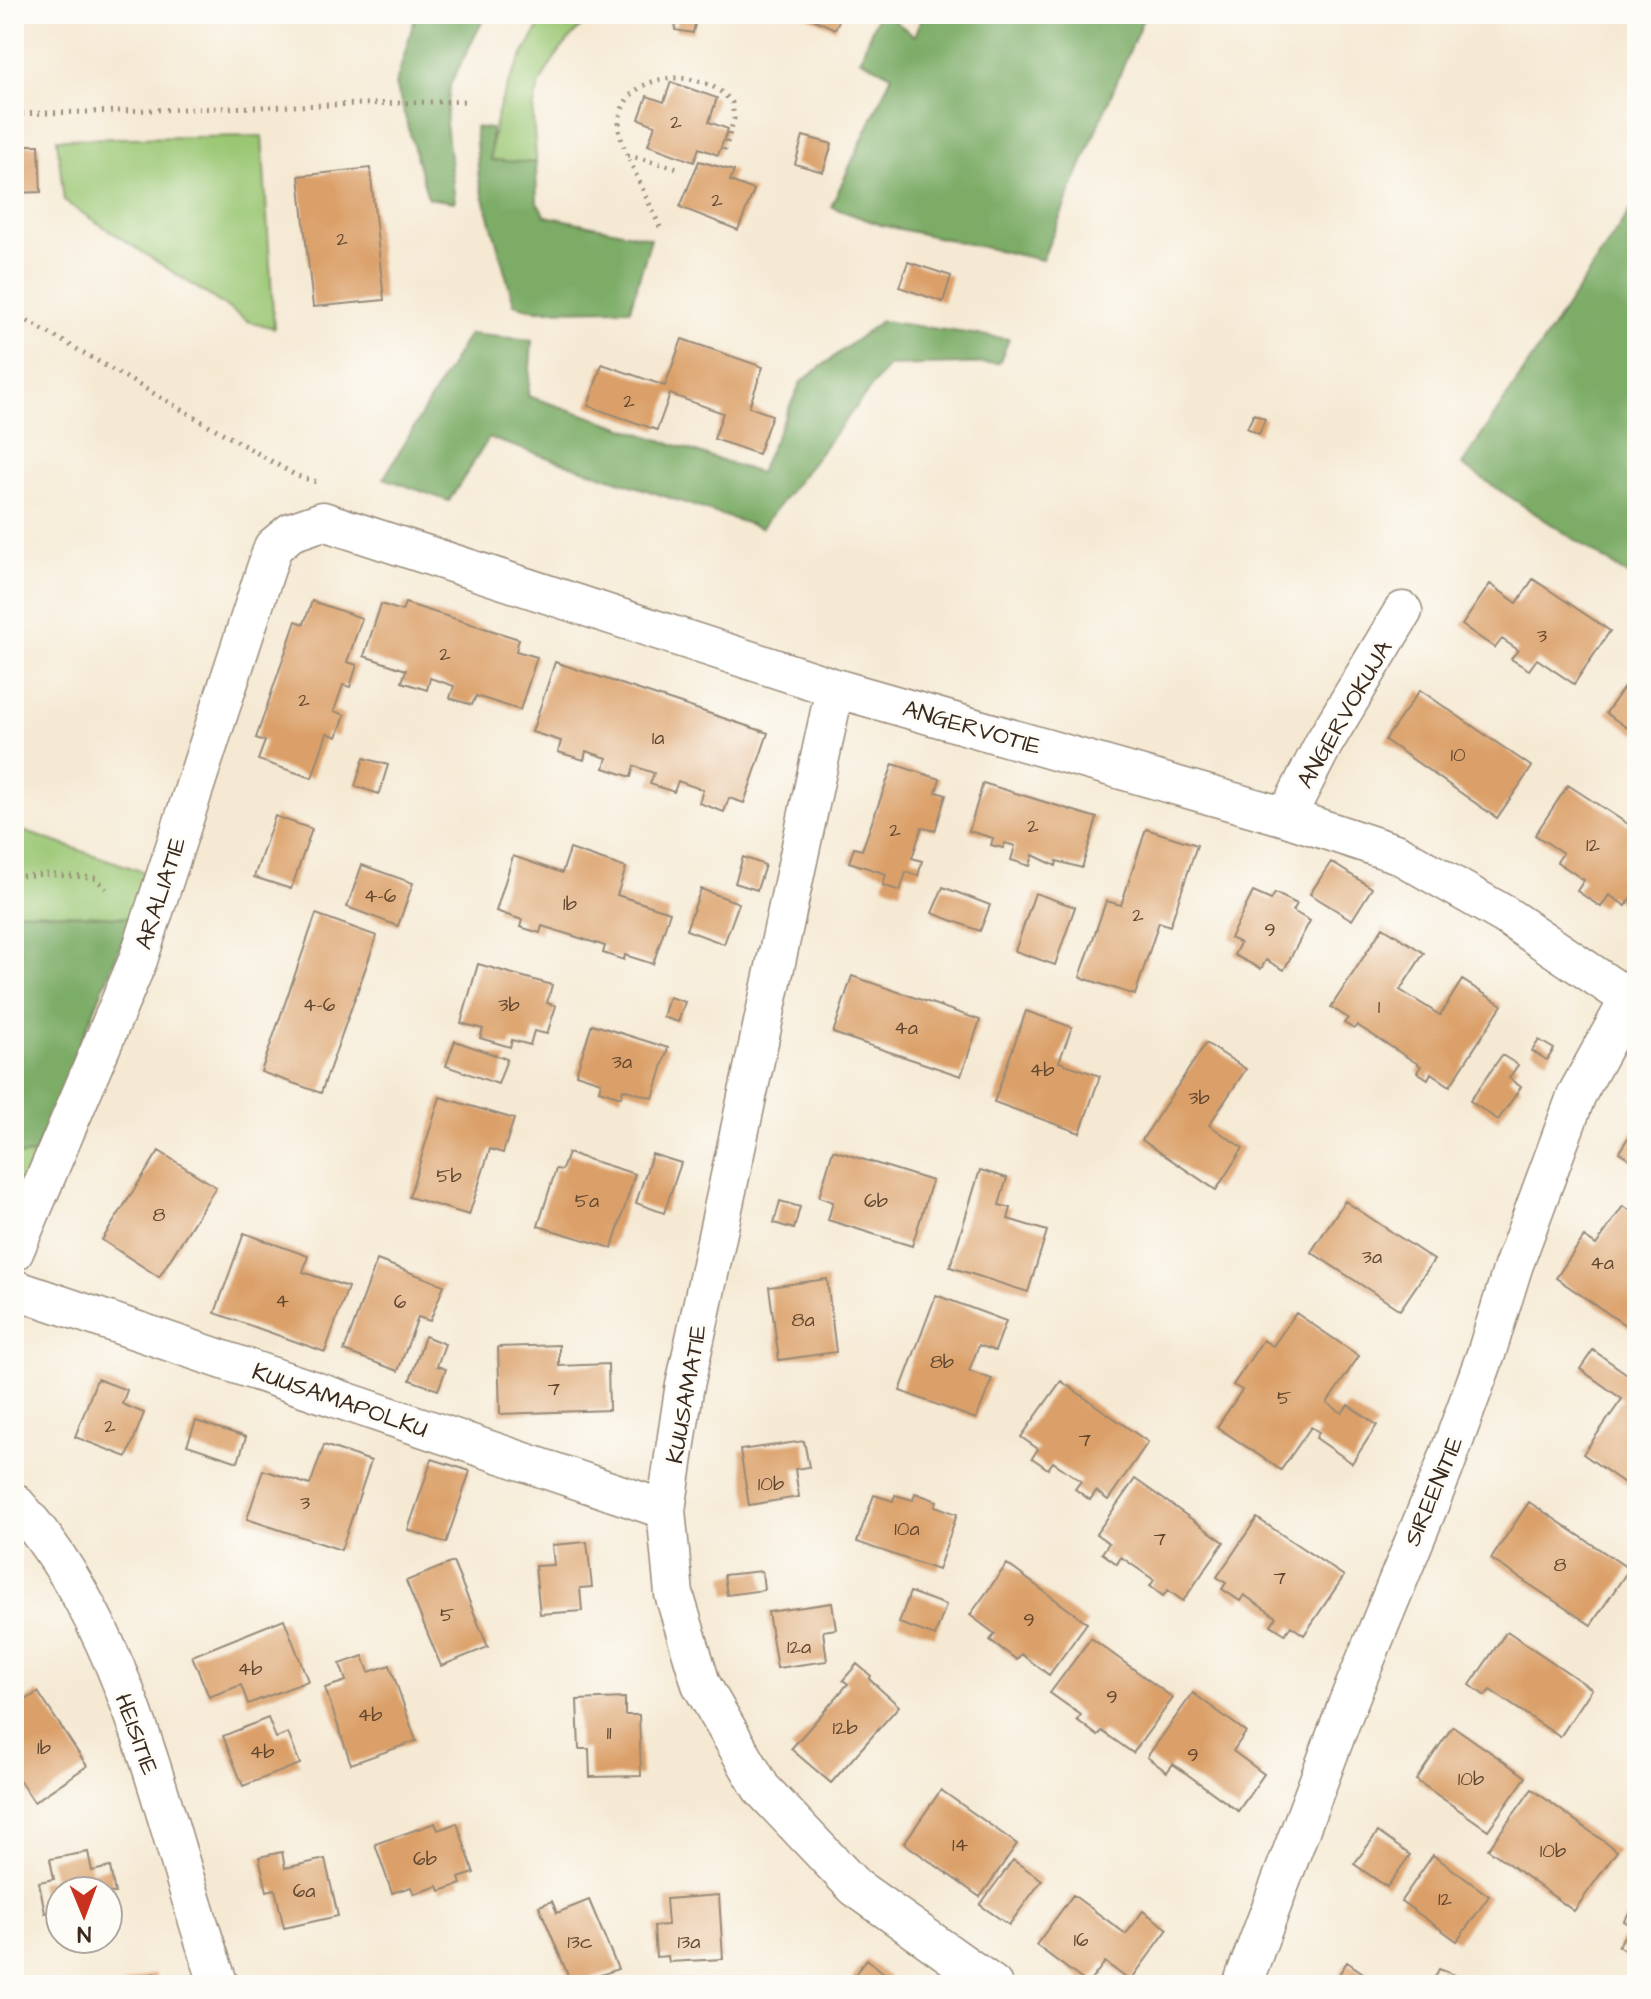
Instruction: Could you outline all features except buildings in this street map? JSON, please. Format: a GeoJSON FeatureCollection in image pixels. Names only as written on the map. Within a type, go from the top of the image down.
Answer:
{"type":"FeatureCollection","features":[{"type":"Feature","properties":{"kind":"street","name":"ANGERVOTIE"},"geometry":{"type":"LineString","coordinates":[[291,532],[323,521],[835,688],[1286,817],[1398,854],[1505,915],[1634,996]]}},
{"type":"Feature","properties":{"kind":"street","name":"ARALIATIE"},"geometry":{"type":"LineString","coordinates":[[14,1252],[138,960],[273,547],[291,532]]}},
{"type":"Feature","properties":{"kind":"street","name":"ANGERVOKUJA"},"geometry":{"type":"LineString","coordinates":[[1286,817],[1324,743],[1403,611]]}},
{"type":"Feature","properties":{"kind":"street","name":"KUUSAMATIE"},"geometry":{"type":"LineString","coordinates":[[835,688],[684,1390],[666,1510],[674,1594],[701,1684],[761,1788],[855,1887],[993,1985]]}},
{"type":"Feature","properties":{"kind":"street","name":"SIREENITIE"},"geometry":{"type":"LineString","coordinates":[[1242,1985],[1349,1700],[1443,1471],[1572,1108],[1634,996]]}},
{"type":"Feature","properties":{"kind":"street","name":"KUUSAMAPOLKU"},"geometry":{"type":"LineString","coordinates":[[14,1289],[666,1510]]}},
{"type":"Feature","properties":{"kind":"street","name":"HEISITIE"},"geometry":{"type":"LineString","coordinates":[[14,1502],[66,1570],[105,1646],[143,1747],[219,1985]]}},
{"type":"Feature","properties":{"kind":"path"},"geometry":{"type":"LineString","coordinates":[[660,227],[627,155],[619,124],[624,108],[642,86],[671,77],[714,86],[732,103],[734,119],[723,156]]}},
{"type":"Feature","properties":{"kind":"path"},"geometry":{"type":"LineString","coordinates":[[14,114],[467,101]]}},
{"type":"Feature","properties":{"kind":"path"},"geometry":{"type":"LineString","coordinates":[[627,155],[677,168]]}},
{"type":"Feature","properties":{"kind":"path"},"geometry":{"type":"LineString","coordinates":[[14,313],[297,476]]}},
{"type":"Feature","properties":{"kind":"path"},"geometry":{"type":"LineString","coordinates":[[14,877],[45,874],[96,878],[106,889]]}},
{"type":"Feature","properties":{"kind":"green space"},"geometry":{"type":"Polygon","coordinates":[[[416,14],[486,14],[450,85],[446,123],[455,202],[428,198],[396,84],[416,14]]]}},
{"type":"Feature","properties":{"kind":"green space"},"geometry":{"type":"Polygon","coordinates":[[[547,14],[593,14],[562,48],[539,88],[533,118],[536,163],[491,160],[492,140],[501,102],[517,66],[547,14]]]}},
{"type":"Feature","properties":{"kind":"green space"},"geometry":{"type":"Polygon","coordinates":[[[878,14],[885,14],[915,36],[923,14],[1145,14],[1042,260],[881,225],[831,207],[892,75],[860,59],[878,14]]]}},
{"type":"Feature","properties":{"kind":"green space"},"geometry":{"type":"Polygon","coordinates":[[[475,127],[491,129],[491,160],[536,163],[537,203],[546,216],[651,238],[630,309],[535,310],[514,304],[479,180],[475,127]]]}},
{"type":"Feature","properties":{"kind":"green space"},"geometry":{"type":"Polygon","coordinates":[[[262,136],[274,328],[248,321],[64,201],[57,139],[262,136]]]}},
{"type":"Feature","properties":{"kind":"green space"},"geometry":{"type":"Polygon","coordinates":[[[1637,200],[1637,581],[1462,465],[1637,200]]]}},
{"type":"Feature","properties":{"kind":"green space"},"geometry":{"type":"Polygon","coordinates":[[[881,321],[1009,339],[999,363],[888,366],[761,528],[489,438],[449,501],[384,478],[469,334],[532,340],[528,396],[759,473],[801,382],[881,321]]]}},
{"type":"Feature","properties":{"kind":"green space"},"geometry":{"type":"Polygon","coordinates":[[[14,828],[144,872],[132,918],[14,911],[14,828]]]}},
{"type":"Feature","properties":{"kind":"green space"},"geometry":{"type":"Polygon","coordinates":[[[14,911],[132,918],[35,1154],[14,1156],[14,911]]]}},
{"type":"Feature","properties":{"kind":"green space"},"geometry":{"type":"Polygon","coordinates":[[[35,1154],[14,1200],[14,1156],[35,1154]]]}}]}
